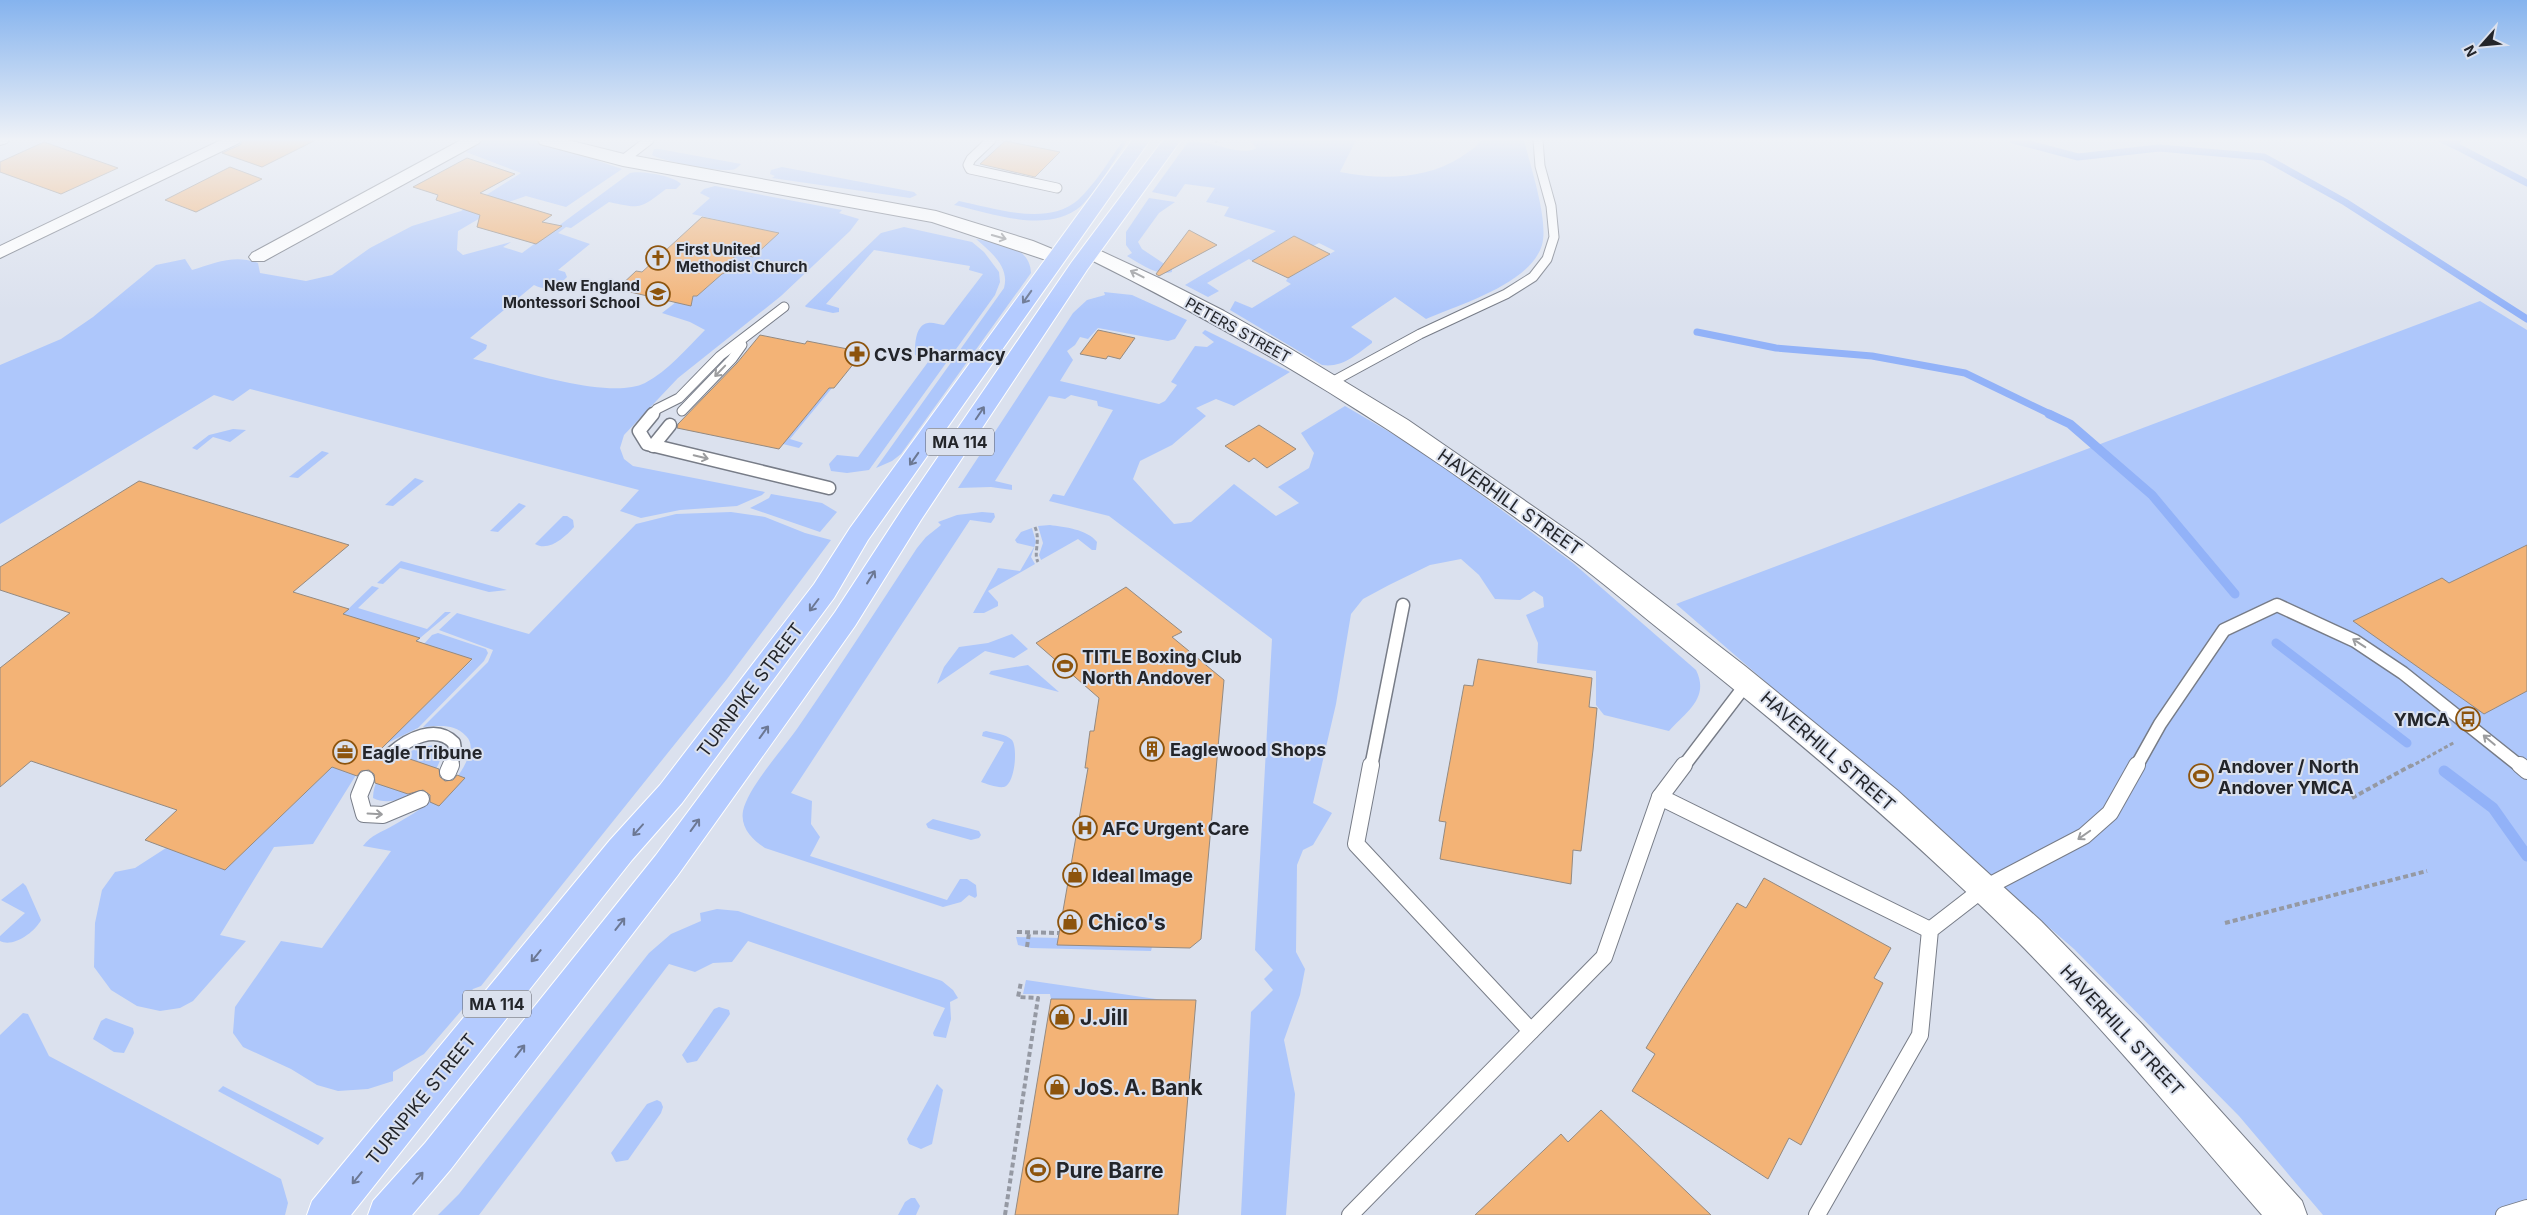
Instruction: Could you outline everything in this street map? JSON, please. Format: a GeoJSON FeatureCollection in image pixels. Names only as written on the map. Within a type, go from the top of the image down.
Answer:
{"type":"FeatureCollection","features":[{"type":"Feature","properties":{"kind":"highway","name":"TURNPIKE STREET"},"geometry":{"type":"LineString","coordinates":[[326,1215],[621,850],[671,794],[824,591],[859,534],[1100,197]]}},
{"type":"Feature","properties":{"kind":"highway","name":"TURNPIKE STREET"},"geometry":{"type":"LineString","coordinates":[[387,1215],[438,1156],[667,865],[770,724],[845,619],[912,514],[1084,260],[1130,197]]}},
{"type":"Feature","properties":{"kind":"highway"},"geometry":{"type":"LineString","coordinates":[[1062,249],[1084,260]]}},
{"type":"Feature","properties":{"kind":"main road"},"geometry":{"type":"LineString","coordinates":[[825,197],[936,217],[971,230],[1029,245],[1062,249]]}},
{"type":"Feature","properties":{"kind":"main road","name":"PETERS STREET"},"geometry":{"type":"LineString","coordinates":[[1084,260],[1302,366]]}},
{"type":"Feature","properties":{"kind":"main road","name":"HAVERHILL STREET"},"geometry":{"type":"LineString","coordinates":[[1302,366],[1437,451],[1570,544],[1834,754],[1983,889],[2076,978],[2288,1215]]}},
{"type":"Feature","properties":{"kind":"street"},"geometry":{"type":"LineString","coordinates":[[0,253],[116,197]]}},
{"type":"Feature","properties":{"kind":"street"},"geometry":{"type":"LineString","coordinates":[[258,257],[369,197]]}},
{"type":"Feature","properties":{"kind":"lane"},"geometry":{"type":"LineString","coordinates":[[1330,383],[1420,334],[1506,294],[1533,277],[1547,259],[1554,237],[1548,197]]}},
{"type":"Feature","properties":{"kind":"lane"},"geometry":{"type":"LineString","coordinates":[[784,306],[720,356],[679,398],[657,409],[639,431],[647,444],[653,446],[829,488]]}},
{"type":"Feature","properties":{"kind":"lane"},"geometry":{"type":"LineString","coordinates":[[682,411],[732,359],[751,333]]}},
{"type":"Feature","properties":{"kind":"lane"},"geometry":{"type":"LineString","coordinates":[[653,446],[670,425]]}},
{"type":"Feature","properties":{"kind":"lane"},"geometry":{"type":"LineString","coordinates":[[1817,1215],[1920,1035],[1930,930],[1983,889],[2084,836],[2110,813],[2160,724],[2224,630],[2277,604],[2317,621],[2355,641],[2403,673],[2478,730],[2527,771]]}},
{"type":"Feature","properties":{"kind":"lane"},"geometry":{"type":"LineString","coordinates":[[1403,605],[1356,844],[1531,1031]]}},
{"type":"Feature","properties":{"kind":"lane"},"geometry":{"type":"LineString","coordinates":[[1350,1215],[1604,957],[1660,797],[1747,683]]}},
{"type":"Feature","properties":{"kind":"lane"},"geometry":{"type":"LineString","coordinates":[[392,753],[409,740],[434,735],[445,736],[453,740],[457,757],[448,772]]}},
{"type":"Feature","properties":{"kind":"lane"},"geometry":{"type":"LineString","coordinates":[[366,779],[359,790],[358,804],[364,814],[383,815],[421,799]]}},
{"type":"Feature","properties":{"kind":"lane"},"geometry":{"type":"LineString","coordinates":[[1660,797],[1930,930]]}},
{"type":"Feature","properties":{"kind":"lane"},"geometry":{"type":"LineString","coordinates":[[2504,1215],[2527,1208]]}},
{"type":"Feature","properties":{"kind":"path"},"geometry":{"type":"LineString","coordinates":[[1035,527],[1040,544],[1035,556],[1038,562]]}},
{"type":"Feature","properties":{"kind":"path"},"geometry":{"type":"LineString","coordinates":[[2352,798],[2478,730]]}},
{"type":"Feature","properties":{"kind":"path"},"geometry":{"type":"LineString","coordinates":[[2225,923],[2427,871]]}},
{"type":"Feature","properties":{"kind":"path"},"geometry":{"type":"LineString","coordinates":[[1017,932],[1028,934],[1060,933]]}},
{"type":"Feature","properties":{"kind":"path"},"geometry":{"type":"LineString","coordinates":[[1027,947],[1028,934]]}},
{"type":"Feature","properties":{"kind":"path"},"geometry":{"type":"LineString","coordinates":[[1005,1215],[1038,998],[1018,997],[1021,982]]}},
{"type":"Feature","properties":{"kind":"shaded area"},"geometry":{"type":"Polygon","coordinates":[[[484,197],[524,197],[506,203],[458,231],[457,250],[463,255],[511,242],[503,247],[522,253],[598,197],[656,197],[640,206],[628,206],[609,202],[571,228],[566,227],[558,233],[590,244],[558,270],[565,272],[567,277],[560,283],[548,288],[534,285],[470,338],[487,345],[486,349],[473,359],[561,381],[609,388],[629,388],[645,383],[677,359],[705,330],[690,322],[662,313],[685,295],[697,296],[711,284],[704,282],[731,270],[735,253],[753,257],[778,233],[692,214],[710,198],[707,197],[772,197],[842,210],[839,213],[859,219],[850,231],[781,296],[678,378],[624,435],[620,448],[624,459],[633,466],[765,492],[737,506],[680,510],[641,518],[620,511],[639,490],[250,389],[233,401],[214,395],[0,524],[0,365],[61,339],[93,317],[156,265],[185,259],[192,270],[225,260],[241,259],[258,263],[260,273],[306,281],[332,275],[370,248],[412,226],[461,211],[484,197]]]}},
{"type":"Feature","properties":{"kind":"shaded area"},"geometry":{"type":"Polygon","coordinates":[[[529,197],[581,197],[566,207],[529,197]]]}},
{"type":"Feature","properties":{"kind":"shaded area"},"geometry":{"type":"Polygon","coordinates":[[[1081,197],[1089,197],[1081,206],[1068,215],[1036,221],[1002,216],[954,205],[959,201],[1004,211],[1036,214],[1051,213],[1065,208],[1081,197]]]}},
{"type":"Feature","properties":{"kind":"shaded area"},"geometry":{"type":"Polygon","coordinates":[[[1209,197],[1538,197],[1543,222],[1542,245],[1535,259],[1524,271],[1509,282],[1493,291],[1426,319],[1395,297],[1351,327],[1372,341],[1372,343],[1342,363],[1322,365],[1230,310],[1235,301],[1252,308],[1291,284],[1286,281],[1288,278],[1335,251],[1319,243],[1313,246],[1294,236],[1252,261],[1249,259],[1207,283],[1219,291],[1208,297],[1185,285],[1276,231],[1224,216],[1229,207],[1206,202],[1209,197]]]}},
{"type":"Feature","properties":{"kind":"shaded area"},"geometry":{"type":"Polygon","coordinates":[[[1149,198],[1175,202],[1159,213],[1138,242],[1142,249],[1172,269],[1172,272],[1161,273],[1155,271],[1127,256],[1132,253],[1126,245],[1126,232],[1149,198]]]}},
{"type":"Feature","properties":{"kind":"shaded area"},"geometry":{"type":"Polygon","coordinates":[[[904,227],[972,242],[984,252],[999,272],[1000,282],[995,295],[869,470],[847,473],[831,471],[829,464],[837,455],[858,457],[931,358],[915,355],[915,346],[920,327],[930,323],[944,325],[983,274],[969,270],[970,266],[874,250],[826,304],[839,308],[839,312],[833,313],[805,306],[881,233],[904,227]]]}},
{"type":"Feature","properties":{"kind":"shaded area"},"geometry":{"type":"Polygon","coordinates":[[[976,239],[1011,247],[1019,251],[1029,264],[1031,273],[901,454],[892,461],[876,468],[1004,288],[1004,273],[998,260],[976,239]]]}},
{"type":"Feature","properties":{"kind":"shaded area"},"geometry":{"type":"Polygon","coordinates":[[[1104,292],[1132,295],[1187,320],[1175,339],[1168,341],[1098,328],[1088,339],[1080,337],[1075,345],[1067,351],[1073,360],[1060,381],[1159,404],[1165,401],[1177,385],[1171,382],[1195,346],[1207,347],[1214,342],[1202,333],[1205,330],[1290,372],[1234,406],[1216,399],[1196,408],[1206,416],[1172,445],[1140,461],[1133,479],[1174,524],[1191,522],[1234,484],[1276,516],[1299,503],[1278,487],[1309,468],[1314,453],[1301,433],[1345,406],[1422,451],[1573,563],[1696,670],[1700,680],[1698,697],[1694,704],[1669,731],[1604,715],[1596,705],[1596,671],[1537,663],[1538,643],[1526,615],[1544,607],[1543,597],[1534,591],[1520,600],[1495,599],[1479,575],[1461,559],[1430,565],[1389,585],[1363,599],[1351,614],[1336,704],[1313,803],[1332,813],[1313,845],[1303,850],[1297,865],[1296,952],[1305,969],[1300,995],[1284,1040],[1295,1094],[1286,1215],[1241,1215],[1251,1012],[1273,990],[1264,979],[1273,970],[1255,950],[1272,639],[1109,516],[1049,501],[1053,494],[1064,496],[1113,410],[1098,406],[1097,401],[1071,395],[1065,399],[1049,396],[995,481],[1012,485],[1012,490],[991,487],[958,488],[1073,313],[1087,300],[1105,295],[1104,292]]]}},
{"type":"Feature","properties":{"kind":"shaded area","name":"Andover / North Andover YMCA"},"geometry":{"type":"Polygon","coordinates":[[[2480,301],[2527,330],[2527,1215],[2323,1215],[2239,1116],[2074,949],[1676,604],[2480,301]]]}},
{"type":"Feature","properties":{"kind":"shaded area"},"geometry":{"type":"Polygon","coordinates":[[[829,388],[832,388],[790,439],[803,443],[799,448],[783,444],[829,388]]]}},
{"type":"Feature","properties":{"kind":"shaded area"},"geometry":{"type":"Polygon","coordinates":[[[233,429],[246,430],[230,442],[213,437],[197,450],[192,448],[209,435],[233,429]]]}},
{"type":"Feature","properties":{"kind":"shaded area"},"geometry":{"type":"Polygon","coordinates":[[[322,451],[329,453],[298,478],[289,477],[322,451]]]}},
{"type":"Feature","properties":{"kind":"shaded area"},"geometry":{"type":"Polygon","coordinates":[[[415,478],[424,481],[393,506],[385,505],[415,478]]]}},
{"type":"Feature","properties":{"kind":"shaded area"},"geometry":{"type":"Polygon","coordinates":[[[771,494],[822,503],[837,512],[820,532],[750,508],[769,498],[771,494]]]}},
{"type":"Feature","properties":{"kind":"shaded area"},"geometry":{"type":"Polygon","coordinates":[[[519,503],[526,506],[498,532],[490,531],[519,503]]]}},
{"type":"Feature","properties":{"kind":"shaded area"},"geometry":{"type":"Polygon","coordinates":[[[731,512],[765,517],[805,533],[831,540],[727,679],[481,986],[473,989],[466,998],[467,1004],[424,1054],[393,1072],[393,1081],[368,1089],[338,1091],[317,1085],[291,1069],[243,1047],[233,1033],[235,1007],[281,941],[322,948],[391,851],[363,846],[366,842],[373,836],[415,813],[436,798],[454,780],[467,760],[470,744],[461,732],[446,726],[423,727],[488,662],[493,650],[439,630],[457,613],[529,634],[636,524],[676,514],[731,512]]]}},
{"type":"Feature","properties":{"kind":"shaded area"},"geometry":{"type":"Polygon","coordinates":[[[982,512],[994,513],[995,517],[991,523],[970,520],[791,793],[812,801],[811,824],[820,837],[810,856],[947,900],[960,879],[967,879],[976,885],[977,896],[975,898],[969,895],[961,902],[943,907],[765,848],[748,833],[743,823],[743,811],[746,801],[759,779],[814,704],[917,548],[926,537],[941,525],[938,522],[957,515],[982,512]]]}},
{"type":"Feature","properties":{"kind":"shaded area"},"geometry":{"type":"Polygon","coordinates":[[[563,516],[573,520],[574,527],[570,531],[551,545],[540,546],[535,544],[563,516]]]}},
{"type":"Feature","properties":{"kind":"shaded area"},"geometry":{"type":"Polygon","coordinates":[[[1050,525],[1075,529],[1087,534],[1097,542],[1096,550],[1092,550],[1078,539],[1041,560],[1039,555],[1043,543],[1038,526],[1050,525]]]}},
{"type":"Feature","properties":{"kind":"shaded area"},"geometry":{"type":"Polygon","coordinates":[[[1032,528],[1036,542],[1031,557],[1035,564],[988,591],[998,602],[998,606],[984,613],[973,613],[998,568],[1020,571],[1034,547],[1017,543],[1015,540],[1021,532],[1032,528]]]}},
{"type":"Feature","properties":{"kind":"shaded area"},"geometry":{"type":"Polygon","coordinates":[[[401,561],[507,590],[489,592],[400,568],[383,584],[377,583],[401,561]]]}},
{"type":"Feature","properties":{"kind":"shaded area"},"geometry":{"type":"Polygon","coordinates":[[[372,586],[379,588],[358,608],[427,629],[445,612],[451,612],[420,638],[339,618],[372,586]]]}},
{"type":"Feature","properties":{"kind":"shaded area"},"geometry":{"type":"Polygon","coordinates":[[[438,633],[486,649],[488,653],[484,661],[418,728],[377,748],[405,725],[472,660],[424,644],[432,635],[438,633]]]}},
{"type":"Feature","properties":{"kind":"shaded area"},"geometry":{"type":"Polygon","coordinates":[[[1012,634],[1028,649],[1014,658],[985,651],[937,684],[944,667],[959,647],[988,643],[1012,634]]]}},
{"type":"Feature","properties":{"kind":"shaded area"},"geometry":{"type":"Polygon","coordinates":[[[1028,665],[1059,692],[989,674],[991,671],[1028,665]]]}},
{"type":"Feature","properties":{"kind":"shaded area"},"geometry":{"type":"Polygon","coordinates":[[[983,732],[1007,736],[1014,744],[1013,773],[1011,780],[1004,787],[981,782],[1004,742],[982,736],[983,732]]]}},
{"type":"Feature","properties":{"kind":"shaded area"},"geometry":{"type":"Polygon","coordinates":[[[435,745],[442,750],[440,761],[435,771],[417,790],[395,800],[384,801],[373,798],[379,777],[394,761],[414,750],[435,745]]]}},
{"type":"Feature","properties":{"kind":"shaded area"},"geometry":{"type":"Polygon","coordinates":[[[332,767],[356,775],[313,844],[274,847],[220,935],[246,941],[193,1001],[180,1008],[160,1011],[137,1006],[111,990],[94,967],[95,923],[102,890],[115,872],[135,868],[166,848],[225,870],[332,767]]]}},
{"type":"Feature","properties":{"kind":"shaded area"},"geometry":{"type":"Polygon","coordinates":[[[933,819],[979,831],[981,835],[979,838],[971,840],[928,828],[926,824],[933,819]]]}},
{"type":"Feature","properties":{"kind":"shaded area"},"geometry":{"type":"Polygon","coordinates":[[[23,883],[41,920],[23,938],[5,943],[0,941],[0,936],[25,913],[1,900],[23,883]]]}},
{"type":"Feature","properties":{"kind":"shaded area"},"geometry":{"type":"Polygon","coordinates":[[[717,909],[738,911],[942,981],[953,990],[958,998],[950,1002],[951,1019],[946,1038],[934,1036],[933,1033],[945,1008],[748,941],[732,962],[713,963],[695,972],[669,964],[479,1215],[438,1215],[459,1194],[649,953],[671,934],[701,921],[700,913],[717,909]]]}},
{"type":"Feature","properties":{"kind":"shaded area"},"geometry":{"type":"Polygon","coordinates":[[[1016,937],[1059,938],[1152,947],[1151,951],[1031,948],[1018,945],[1016,937]]]}},
{"type":"Feature","properties":{"kind":"shaded area"},"geometry":{"type":"Polygon","coordinates":[[[1026,980],[1163,1000],[1051,999],[1050,994],[1023,994],[1026,980]]]}},
{"type":"Feature","properties":{"kind":"shaded area"},"geometry":{"type":"Polygon","coordinates":[[[719,1007],[729,1010],[730,1014],[697,1061],[687,1063],[682,1055],[714,1009],[719,1007]]]}},
{"type":"Feature","properties":{"kind":"shaded area"},"geometry":{"type":"Polygon","coordinates":[[[23,1013],[28,1014],[49,1056],[281,1179],[288,1203],[285,1215],[0,1215],[0,1035],[23,1013]]]}},
{"type":"Feature","properties":{"kind":"shaded area"},"geometry":{"type":"Polygon","coordinates":[[[106,1018],[133,1028],[134,1033],[124,1053],[114,1052],[93,1039],[101,1021],[106,1018]]]}},
{"type":"Feature","properties":{"kind":"shaded area"},"geometry":{"type":"Polygon","coordinates":[[[937,1084],[943,1090],[932,1144],[921,1149],[909,1144],[907,1139],[937,1084]]]}},
{"type":"Feature","properties":{"kind":"shaded area"},"geometry":{"type":"Polygon","coordinates":[[[223,1086],[324,1138],[318,1145],[218,1091],[223,1086]]]}},
{"type":"Feature","properties":{"kind":"shaded area"},"geometry":{"type":"Polygon","coordinates":[[[657,1100],[661,1102],[663,1107],[661,1113],[628,1160],[616,1162],[611,1153],[647,1104],[657,1100]]]}},
{"type":"Feature","properties":{"kind":"shaded area"},"geometry":{"type":"Polygon","coordinates":[[[915,1198],[920,1206],[916,1215],[898,1215],[905,1202],[915,1198]]]}},
{"type":"Feature","properties":{"kind":"building"},"geometry":{"type":"Polygon","coordinates":[[[172,197],[227,197],[196,212],[165,200],[172,197]]]}},
{"type":"Feature","properties":{"kind":"building"},"geometry":{"type":"Polygon","coordinates":[[[437,197],[492,197],[552,215],[542,222],[562,226],[536,244],[477,227],[480,215],[436,200],[437,197]]]}},
{"type":"Feature","properties":{"kind":"building"},"geometry":{"type":"Polygon","coordinates":[[[702,217],[779,233],[753,257],[735,253],[731,270],[722,274],[697,296],[693,296],[691,306],[617,289],[636,271],[642,272],[702,217]]]}},
{"type":"Feature","properties":{"kind":"building"},"geometry":{"type":"Polygon","coordinates":[[[1189,230],[1217,245],[1159,276],[1156,274],[1189,230]]]}},
{"type":"Feature","properties":{"kind":"building"},"geometry":{"type":"Polygon","coordinates":[[[1294,236],[1330,254],[1288,278],[1252,261],[1294,236]]]}},
{"type":"Feature","properties":{"kind":"building"},"geometry":{"type":"Polygon","coordinates":[[[1098,330],[1135,338],[1120,359],[1108,356],[1106,359],[1080,354],[1098,330]]]}},
{"type":"Feature","properties":{"kind":"building"},"geometry":{"type":"Polygon","coordinates":[[[760,335],[805,344],[807,341],[863,352],[834,388],[829,388],[779,449],[677,428],[678,424],[737,363],[760,335]]]}},
{"type":"Feature","properties":{"kind":"building"},"geometry":{"type":"Polygon","coordinates":[[[1259,425],[1296,449],[1267,468],[1254,458],[1249,462],[1225,446],[1259,425]]]}},
{"type":"Feature","properties":{"kind":"building"},"geometry":{"type":"Polygon","coordinates":[[[139,481],[349,545],[293,592],[349,609],[343,614],[420,638],[416,641],[472,659],[381,749],[384,750],[385,758],[390,761],[401,756],[439,769],[440,777],[445,781],[453,780],[457,775],[465,778],[439,806],[430,802],[430,795],[423,790],[408,794],[375,783],[374,774],[369,770],[361,771],[357,776],[332,767],[225,870],[145,840],[177,810],[31,761],[0,787],[0,668],[70,613],[0,590],[0,567],[139,481]]]}},
{"type":"Feature","properties":{"kind":"building"},"geometry":{"type":"Polygon","coordinates":[[[2527,545],[2527,691],[2484,714],[2353,621],[2442,578],[2449,583],[2527,545]]]}},
{"type":"Feature","properties":{"kind":"building","name":"Eaglewood Shops"},"geometry":{"type":"Polygon","coordinates":[[[1126,587],[1182,632],[1172,637],[1224,680],[1201,939],[1190,948],[1057,945],[1088,768],[1085,768],[1090,731],[1094,731],[1099,698],[1036,643],[1126,587]]]}},
{"type":"Feature","properties":{"kind":"building"},"geometry":{"type":"Polygon","coordinates":[[[1478,659],[1592,678],[1589,707],[1597,708],[1593,750],[1581,851],[1573,850],[1571,884],[1440,859],[1446,822],[1439,821],[1464,685],[1473,686],[1478,659]]]}},
{"type":"Feature","properties":{"kind":"building"},"geometry":{"type":"Polygon","coordinates":[[[1764,878],[1891,948],[1874,978],[1883,983],[1801,1145],[1789,1138],[1768,1179],[1632,1091],[1655,1054],[1646,1048],[1681,991],[1737,903],[1746,908],[1764,878]]]}},
{"type":"Feature","properties":{"kind":"building"},"geometry":{"type":"Polygon","coordinates":[[[1051,999],[1196,1000],[1178,1215],[1015,1215],[1051,999]]]}},
{"type":"Feature","properties":{"kind":"building"},"geometry":{"type":"Polygon","coordinates":[[[1601,1110],[1711,1215],[1475,1215],[1561,1134],[1568,1142],[1601,1110]]]}},
{"type":"Feature","properties":{"kind":"waterway"},"geometry":{"type":"LineString","coordinates":[[2335,197],[2527,319]]}},
{"type":"Feature","properties":{"kind":"waterway"},"geometry":{"type":"LineString","coordinates":[[1697,332],[1776,348],[1872,356],[1965,373],[2052,415]]}},
{"type":"Feature","properties":{"kind":"waterway"},"geometry":{"type":"LineString","coordinates":[[2049,414],[2070,424],[2152,495],[2235,594]]}},
{"type":"Feature","properties":{"kind":"waterway"},"geometry":{"type":"LineString","coordinates":[[2276,643],[2407,743]]}},
{"type":"Feature","properties":{"kind":"waterway"},"geometry":{"type":"LineString","coordinates":[[2444,771],[2493,808],[2527,856]]}},
{"type":"Feature","properties":{"kind":"place","name":"First United Methodist Church"},"geometry":{"type":"Point","coordinates":[658,258]}},
{"type":"Feature","properties":{"kind":"place","name":"New England Montessori School"},"geometry":{"type":"Point","coordinates":[658,294]}},
{"type":"Feature","properties":{"kind":"place","name":"CVS Pharmacy"},"geometry":{"type":"Point","coordinates":[857,354]}},
{"type":"Feature","properties":{"kind":"place","name":"TITLE Boxing Club North Andover"},"geometry":{"type":"Point","coordinates":[1065,666]}},
{"type":"Feature","properties":{"kind":"place","name":"YMCA"},"geometry":{"type":"Point","coordinates":[2468,719]}},
{"type":"Feature","properties":{"kind":"place","name":"Eaglewood Shops"},"geometry":{"type":"Point","coordinates":[1152,749]}},
{"type":"Feature","properties":{"kind":"place","name":"Eagle Tribune"},"geometry":{"type":"Point","coordinates":[345,752]}},
{"type":"Feature","properties":{"kind":"place","name":"Andover / North Andover YMCA"},"geometry":{"type":"Point","coordinates":[2201,776]}},
{"type":"Feature","properties":{"kind":"place","name":"AFC Urgent Care"},"geometry":{"type":"Point","coordinates":[1085,828]}},
{"type":"Feature","properties":{"kind":"place","name":"Ideal Image"},"geometry":{"type":"Point","coordinates":[1075,875]}},
{"type":"Feature","properties":{"kind":"place","name":"Chico's"},"geometry":{"type":"Point","coordinates":[1070,922]}},
{"type":"Feature","properties":{"kind":"place","name":"J.Jill"},"geometry":{"type":"Point","coordinates":[1062,1017]}},
{"type":"Feature","properties":{"kind":"place","name":"JoS. A. Bank"},"geometry":{"type":"Point","coordinates":[1057,1087]}},
{"type":"Feature","properties":{"kind":"place","name":"Pure Barre"},"geometry":{"type":"Point","coordinates":[1038,1170]}}]}
